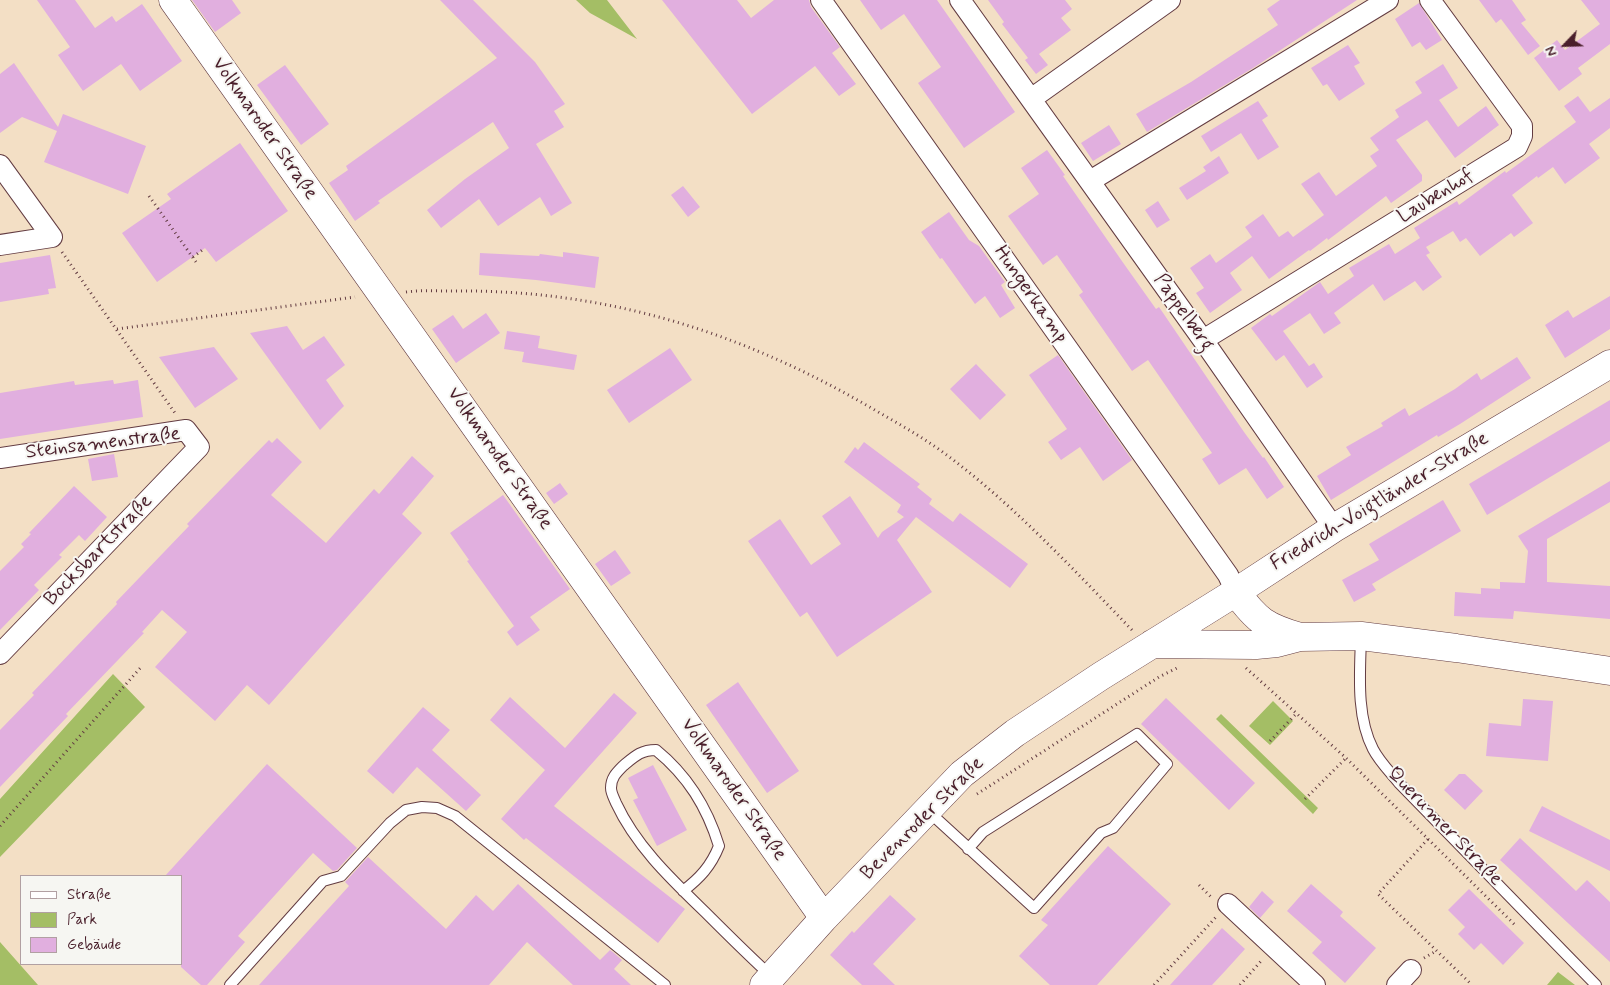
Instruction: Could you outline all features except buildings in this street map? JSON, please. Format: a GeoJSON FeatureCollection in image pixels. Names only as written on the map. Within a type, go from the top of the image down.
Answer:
{"type":"FeatureCollection","features":[{"type":"Feature","properties":{"kind":"street","name":"Volkmaroder Straße"},"geometry":{"type":"LineString","coordinates":[[173,0],[824,918]]}},
{"type":"Feature","properties":{"kind":"street","name":"Hungerkamp"},"geometry":{"type":"LineString","coordinates":[[821,0],[1228,575],[1227,597]]}},
{"type":"Feature","properties":{"kind":"street","name":"Pappelberg"},"geometry":{"type":"LineString","coordinates":[[960,0],[1203,340],[1334,528]]}},
{"type":"Feature","properties":{"kind":"street"},"geometry":{"type":"LineString","coordinates":[[1031,99],[1170,0]]}},
{"type":"Feature","properties":{"kind":"street"},"geometry":{"type":"LineString","coordinates":[[1090,181],[1388,0]]}},
{"type":"Feature","properties":{"kind":"street","name":"Laubenhof"},"geometry":{"type":"LineString","coordinates":[[1203,340],[1517,147],[1522,136],[1522,126],[1430,0]]}},
{"type":"Feature","properties":{"kind":"street"},"geometry":{"type":"LineString","coordinates":[[0,165],[52,237],[0,246]]}},
{"type":"Feature","properties":{"kind":"street","name":"Friedrich-Voigtländer-Straße"},"geometry":{"type":"LineString","coordinates":[[1143,638],[1227,597],[1334,528],[1610,364]]}},
{"type":"Feature","properties":{"kind":"street","name":"Steinsamenstraße"},"geometry":{"type":"LineString","coordinates":[[0,458],[186,430],[199,448]]}},
{"type":"Feature","properties":{"kind":"street","name":"Bocksbartstraße"},"geometry":{"type":"LineString","coordinates":[[0,654],[199,448]]}},
{"type":"Feature","properties":{"kind":"street"},"geometry":{"type":"LineString","coordinates":[[1252,659],[1234,635],[1223,626],[1227,597],[1276,630],[1300,637]]}},
{"type":"Feature","properties":{"kind":"street"},"geometry":{"type":"LineString","coordinates":[[1143,638],[1252,659],[1278,643],[1300,637],[1361,636],[1610,671]]}},
{"type":"Feature","properties":{"kind":"street","name":"Bevenroder Straße"},"geometry":{"type":"LineString","coordinates":[[768,981],[824,918],[962,774],[1143,638]]}},
{"type":"Feature","properties":{"kind":"street"},"geometry":{"type":"LineString","coordinates":[[1228,904],[1315,985]]}},
{"type":"Feature","properties":{"kind":"street"},"geometry":{"type":"LineString","coordinates":[[1397,985],[1411,970]]}},
{"type":"Feature","properties":{"kind":"lane","name":"Querumer Straße"},"geometry":{"type":"LineString","coordinates":[[1361,636],[1363,713],[1368,736],[1381,762],[1399,783],[1596,985]]}},
{"type":"Feature","properties":{"kind":"lane"},"geometry":{"type":"LineString","coordinates":[[927,810],[968,849],[1034,908],[1101,833],[1113,828],[1167,764],[1137,734],[983,832],[968,849]]}},
{"type":"Feature","properties":{"kind":"lane"},"geometry":{"type":"LineString","coordinates":[[683,891],[701,877],[713,860],[719,846],[712,825],[700,800],[672,763],[656,750],[645,750],[613,776],[611,790],[625,822],[647,852],[683,891],[768,981]]}},
{"type":"Feature","properties":{"kind":"lane"},"geometry":{"type":"LineString","coordinates":[[230,985],[323,881],[341,876],[390,823],[406,810],[422,807],[437,808],[455,816],[665,985]]}},
{"type":"Feature","properties":{"kind":"path"},"geometry":{"type":"LineString","coordinates":[[149,196],[174,234],[196,262]]}},
{"type":"Feature","properties":{"kind":"path"},"geometry":{"type":"LineString","coordinates":[[52,237],[186,430]]}},
{"type":"Feature","properties":{"kind":"path"},"geometry":{"type":"LineString","coordinates":[[193,257],[205,248]]}},
{"type":"Feature","properties":{"kind":"path"},"geometry":{"type":"LineString","coordinates":[[117,329],[410,291],[500,291],[558,296],[612,305],[681,323],[733,340],[791,364],[850,395],[912,431],[943,452],[1021,519],[1143,638]]}},
{"type":"Feature","properties":{"kind":"path"},"geometry":{"type":"LineString","coordinates":[[1237,667],[1252,659],[1297,713],[1346,758],[1520,930]]}},
{"type":"Feature","properties":{"kind":"path"},"geometry":{"type":"LineString","coordinates":[[0,826],[142,666]]}},
{"type":"Feature","properties":{"kind":"path"},"geometry":{"type":"LineString","coordinates":[[970,799],[1159,677],[1180,666]]}},
{"type":"Feature","properties":{"kind":"path"},"geometry":{"type":"LineString","coordinates":[[1270,741],[1297,713]]}},
{"type":"Feature","properties":{"kind":"path"},"geometry":{"type":"LineString","coordinates":[[1026,753],[1030,759]]}},
{"type":"Feature","properties":{"kind":"path"},"geometry":{"type":"LineString","coordinates":[[1305,799],[1346,758]]}},
{"type":"Feature","properties":{"kind":"path"},"geometry":{"type":"LineString","coordinates":[[1428,840],[1378,894],[1472,985]]}},
{"type":"Feature","properties":{"kind":"path"},"geometry":{"type":"LineString","coordinates":[[1154,985],[1228,904]]}},
{"type":"Feature","properties":{"kind":"path"},"geometry":{"type":"LineString","coordinates":[[1240,985],[1274,947]]}},
{"type":"Feature","properties":{"kind":"green space"},"geometry":{"type":"Polygon","coordinates":[[[576,0],[607,0],[637,39],[590,13],[576,0]]]}},
{"type":"Feature","properties":{"kind":"green space"},"geometry":{"type":"Polygon","coordinates":[[[113,674],[145,707],[0,857],[0,799],[113,674]]]}},
{"type":"Feature","properties":{"kind":"green space"},"geometry":{"type":"Polygon","coordinates":[[[1273,701],[1293,721],[1270,745],[1249,726],[1273,701]]]}},
{"type":"Feature","properties":{"kind":"green space"},"geometry":{"type":"Polygon","coordinates":[[[1221,714],[1318,808],[1313,814],[1216,719],[1221,714]]]}},
{"type":"Feature","properties":{"kind":"green space"},"geometry":{"type":"Polygon","coordinates":[[[0,942],[38,985],[0,985],[0,942]]]}},
{"type":"Feature","properties":{"kind":"green space"},"geometry":{"type":"Polygon","coordinates":[[[1558,972],[1575,985],[1547,985],[1558,972]]]}}]}
